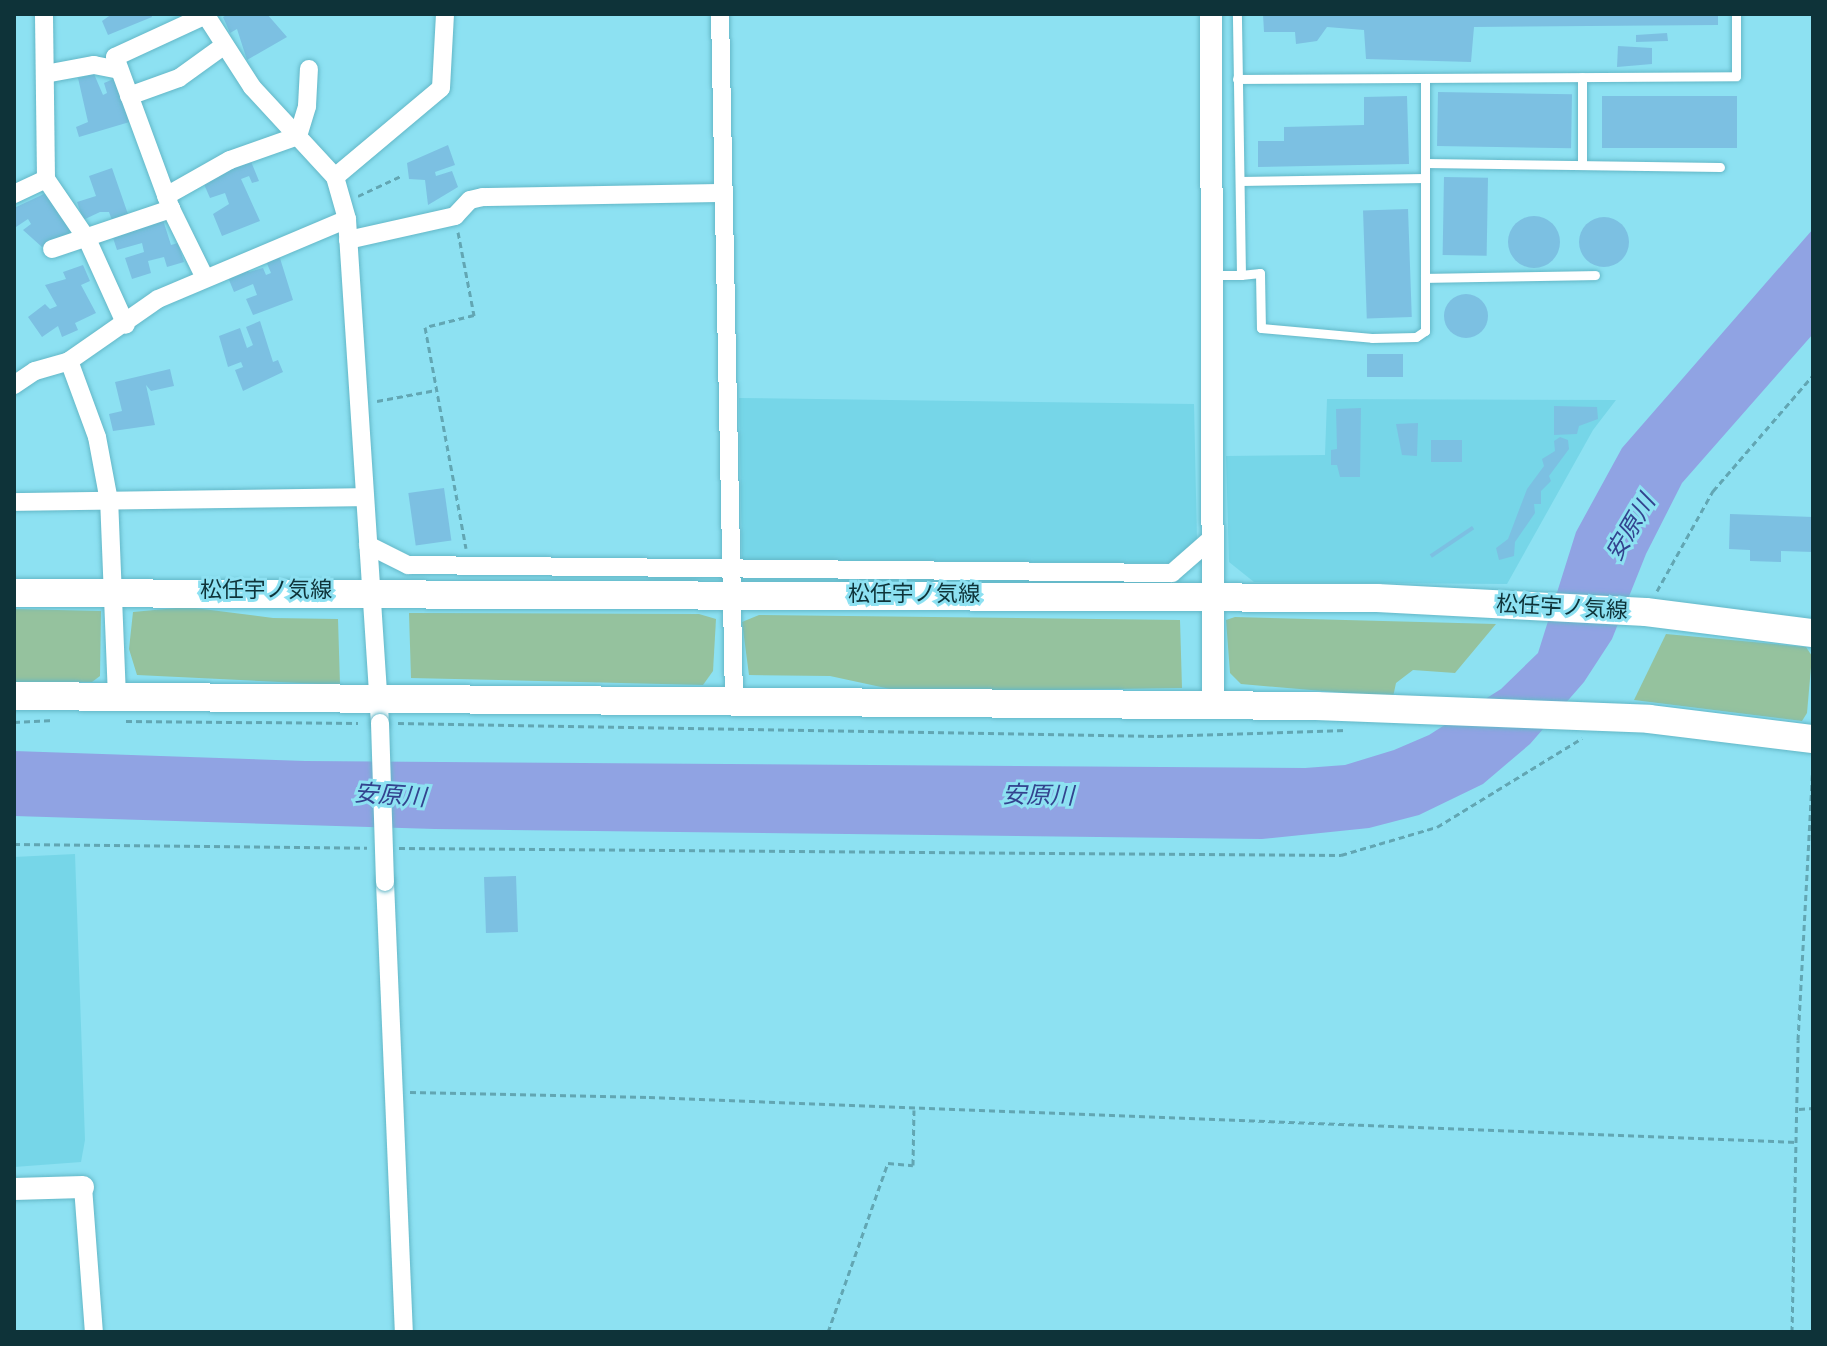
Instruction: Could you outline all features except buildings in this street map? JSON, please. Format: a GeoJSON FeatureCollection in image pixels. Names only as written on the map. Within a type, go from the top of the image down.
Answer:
{"type":"FeatureCollection","features":[{"type":"Feature","properties":{"kind":"main road","name":"松任宇ノ気線"},"geometry":{"type":"LineString","coordinates":[[14,593],[371,591],[730,597],[1212,597],[1489,604],[1646,612],[1813,633]]}},
{"type":"Feature","properties":{"kind":"main road"},"geometry":{"type":"LineString","coordinates":[[14,696],[119,709],[379,712],[734,702],[1448,710],[1610,718],[1813,739]]}},
{"type":"Feature","properties":{"kind":"street"},"geometry":{"type":"LineString","coordinates":[[44,14],[46,179],[87,239],[126,325]]}},
{"type":"Feature","properties":{"kind":"street"},"geometry":{"type":"LineString","coordinates":[[335,177],[441,88],[445,14]]}},
{"type":"Feature","properties":{"kind":"street"},"geometry":{"type":"LineString","coordinates":[[720,14],[734,702]]}},
{"type":"Feature","properties":{"kind":"street"},"geometry":{"type":"LineString","coordinates":[[1211,14],[1213,705]]}},
{"type":"Feature","properties":{"kind":"street"},"geometry":{"type":"LineString","coordinates":[[204,276],[168,203],[115,57],[206,15],[222,47],[335,177],[344,211],[379,712],[404,1332]]}},
{"type":"Feature","properties":{"kind":"street"},"geometry":{"type":"LineString","coordinates":[[129,96],[179,78],[222,47]]}},
{"type":"Feature","properties":{"kind":"street"},"geometry":{"type":"LineString","coordinates":[[45,74],[94,65],[120,70]]}},
{"type":"Feature","properties":{"kind":"street"},"geometry":{"type":"LineString","coordinates":[[298,136],[307,106],[309,69]]}},
{"type":"Feature","properties":{"kind":"street"},"geometry":{"type":"LineString","coordinates":[[52,249],[87,239],[168,203],[230,160],[298,136]]}},
{"type":"Feature","properties":{"kind":"street"},"geometry":{"type":"LineString","coordinates":[[14,194],[46,179]]}},
{"type":"Feature","properties":{"kind":"street"},"geometry":{"type":"LineString","coordinates":[[348,240],[455,216],[470,200],[483,197],[724,193]]}},
{"type":"Feature","properties":{"kind":"street"},"geometry":{"type":"LineString","coordinates":[[14,385],[35,371],[69,361],[126,325],[158,299],[344,211]]}},
{"type":"Feature","properties":{"kind":"street"},"geometry":{"type":"LineString","coordinates":[[69,361],[97,437],[109,501],[116,592],[119,709]]}},
{"type":"Feature","properties":{"kind":"street"},"geometry":{"type":"LineString","coordinates":[[14,502],[365,497]]}},
{"type":"Feature","properties":{"kind":"street"},"geometry":{"type":"LineString","coordinates":[[368,545],[408,565],[1172,573],[1211,539]]}},
{"type":"Feature","properties":{"kind":"street"},"geometry":{"type":"LineString","coordinates":[[14,1189],[83,1187],[94,1332]]}},
{"type":"Feature","properties":{"kind":"lane"},"geometry":{"type":"LineString","coordinates":[[1237,14],[1241,275]]}},
{"type":"Feature","properties":{"kind":"lane"},"geometry":{"type":"LineString","coordinates":[[1237,79],[1736,76],[1736,14]]}},
{"type":"Feature","properties":{"kind":"lane"},"geometry":{"type":"LineString","coordinates":[[1582,77],[1582,165]]}},
{"type":"Feature","properties":{"kind":"lane"},"geometry":{"type":"LineString","coordinates":[[1211,275],[1260,273],[1261,328],[1372,338],[1416,337],[1425,331],[1425,78]]}},
{"type":"Feature","properties":{"kind":"lane"},"geometry":{"type":"LineString","coordinates":[[1425,163],[1720,167]]}},
{"type":"Feature","properties":{"kind":"lane"},"geometry":{"type":"LineString","coordinates":[[1240,181],[1425,178]]}},
{"type":"Feature","properties":{"kind":"lane"},"geometry":{"type":"LineString","coordinates":[[1425,278],[1595,275]]}},
{"type":"Feature","properties":{"kind":"path"},"geometry":{"type":"LineString","coordinates":[[344,211],[401,176]]}},
{"type":"Feature","properties":{"kind":"path"},"geometry":{"type":"LineString","coordinates":[[455,216],[474,315],[425,327],[469,566]]}},
{"type":"Feature","properties":{"kind":"path"},"geometry":{"type":"LineString","coordinates":[[1646,612],[1713,491],[1813,375]]}},
{"type":"Feature","properties":{"kind":"path"},"geometry":{"type":"LineString","coordinates":[[359,405],[436,390]]}},
{"type":"Feature","properties":{"kind":"path"},"geometry":{"type":"LineString","coordinates":[[119,709],[379,712],[1142,736],[1358,727]]}},
{"type":"Feature","properties":{"kind":"path"},"geometry":{"type":"LineString","coordinates":[[383,848],[1341,855],[1437,827],[1610,718]]}},
{"type":"Feature","properties":{"kind":"path"},"geometry":{"type":"LineString","coordinates":[[14,722],[60,720]]}},
{"type":"Feature","properties":{"kind":"path"},"geometry":{"type":"LineString","coordinates":[[1792,1332],[1813,765]]}},
{"type":"Feature","properties":{"kind":"path"},"geometry":{"type":"LineString","coordinates":[[14,844],[368,848]]}},
{"type":"Feature","properties":{"kind":"path"},"geometry":{"type":"LineString","coordinates":[[395,1091],[1797,1142]]}},
{"type":"Feature","properties":{"kind":"path"},"geometry":{"type":"LineString","coordinates":[[1799,1109],[1813,1108]]}},
{"type":"Feature","properties":{"kind":"path"},"geometry":{"type":"LineString","coordinates":[[828,1332],[888,1163],[913,1165],[914,1110]]}},
{"type":"Feature","properties":{"kind":"shaded area"},"geometry":{"type":"Polygon","coordinates":[[[739,398],[1194,404],[1197,540],[1169,563],[742,560],[739,398]]]}},
{"type":"Feature","properties":{"kind":"shaded area"},"geometry":{"type":"Polygon","coordinates":[[[1327,399],[1616,400],[1593,430],[1507,584],[1254,582],[1229,562],[1226,456],[1325,455],[1327,399]]]}},
{"type":"Feature","properties":{"kind":"shaded area"},"geometry":{"type":"Polygon","coordinates":[[[75,854],[85,1140],[81,1162],[14,1167],[14,857],[75,854]]]}},
{"type":"Feature","properties":{"kind":"green space"},"geometry":{"type":"Polygon","coordinates":[[[187,607],[273,618],[338,619],[340,685],[137,675],[129,649],[133,612],[187,607]]]}},
{"type":"Feature","properties":{"kind":"green space"},"geometry":{"type":"Polygon","coordinates":[[[14,609],[101,611],[100,676],[92,682],[14,682],[14,609]]]}},
{"type":"Feature","properties":{"kind":"green space"},"geometry":{"type":"Polygon","coordinates":[[[409,613],[699,614],[716,619],[713,671],[703,685],[411,678],[409,613]]]}},
{"type":"Feature","properties":{"kind":"green space"},"geometry":{"type":"Polygon","coordinates":[[[759,615],[1180,620],[1182,688],[904,692],[830,676],[749,675],[742,622],[759,615]]]}},
{"type":"Feature","properties":{"kind":"green space"},"geometry":{"type":"Polygon","coordinates":[[[1235,617],[1496,624],[1455,673],[1413,670],[1396,683],[1393,697],[1241,684],[1230,673],[1226,620],[1235,617]]]}},
{"type":"Feature","properties":{"kind":"green space"},"geometry":{"type":"Polygon","coordinates":[[[1666,634],[1806,647],[1812,656],[1807,713],[1802,721],[1634,700],[1666,634]]]}},
{"type":"Feature","properties":{"kind":"water","name":"安原川"},"geometry":{"type":"Polygon","coordinates":[[[1813,229],[1813,334],[1682,483],[1646,554],[1612,639],[1584,682],[1530,744],[1483,784],[1419,815],[1369,828],[1262,839],[435,829],[14,816],[14,751],[305,761],[1305,768],[1345,765],[1394,750],[1429,735],[1501,689],[1538,653],[1576,532],[1622,448],[1813,229]]]}}]}
